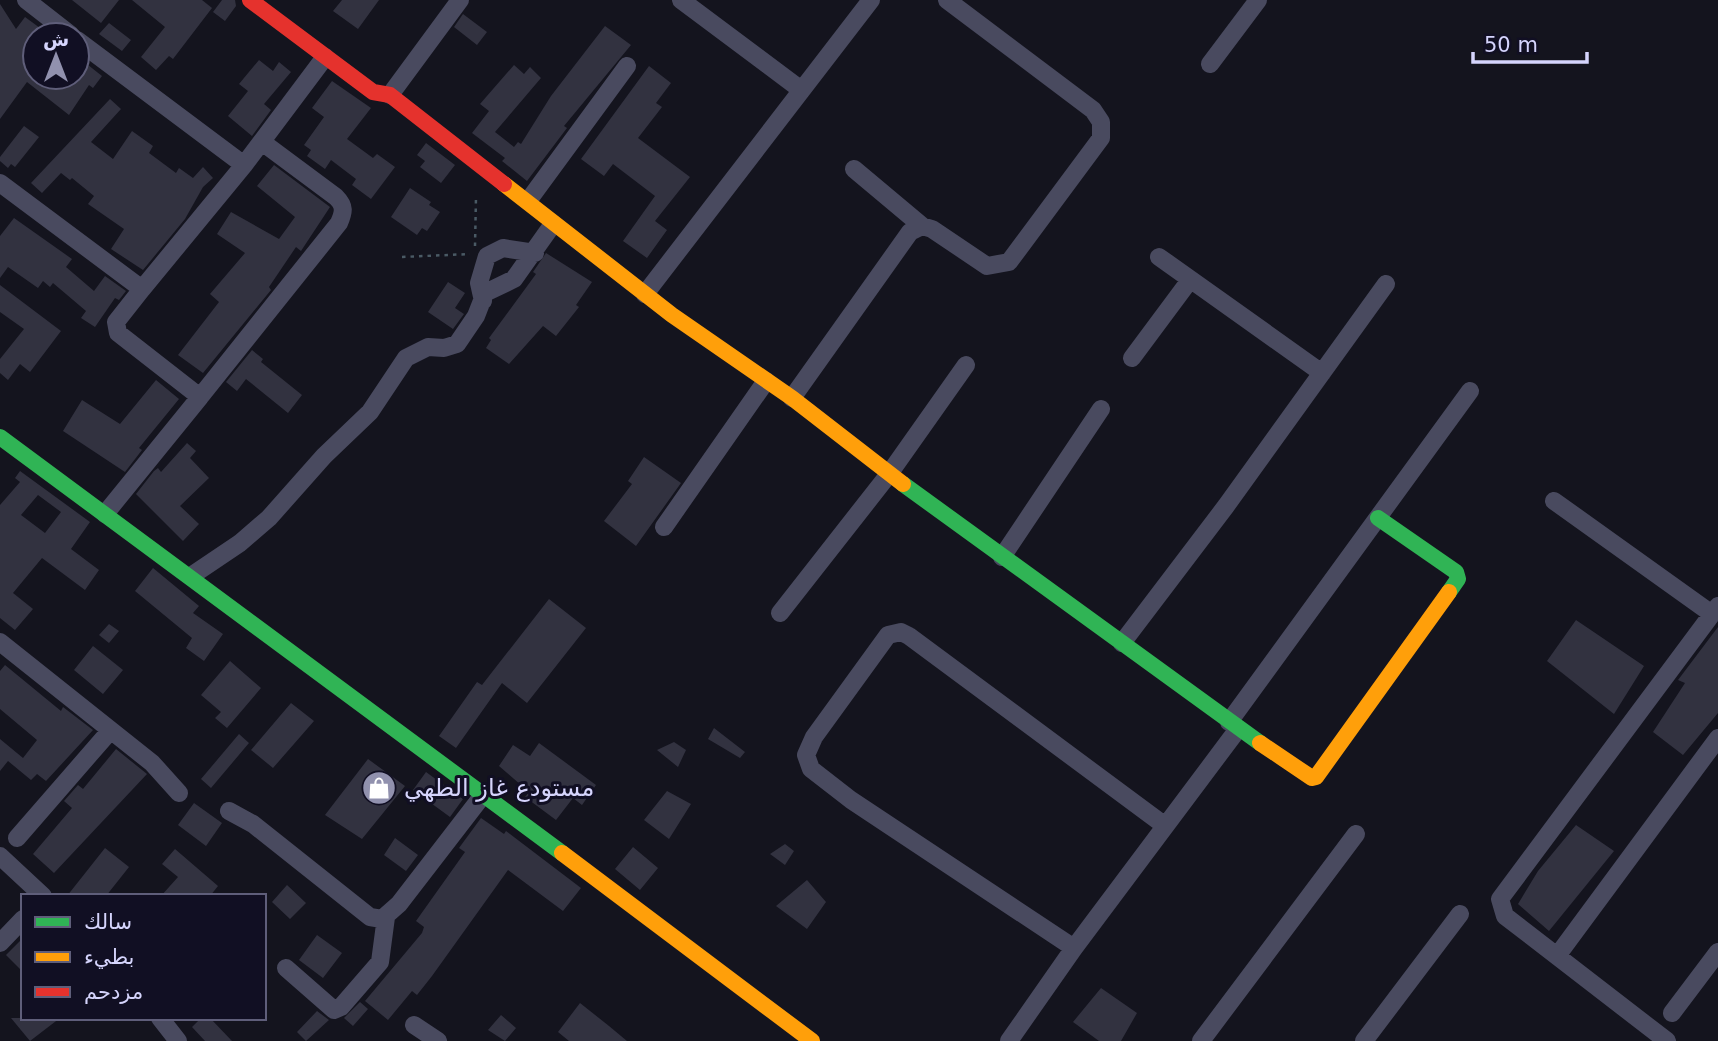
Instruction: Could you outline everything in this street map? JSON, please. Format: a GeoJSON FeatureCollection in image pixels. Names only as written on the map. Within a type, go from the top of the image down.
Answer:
{"type":"FeatureCollection","features":[{"type":"Feature","properties":{"kind":"street"},"geometry":{"type":"LineString","coordinates":[[26,0],[53,21]]}},
{"type":"Feature","properties":{"kind":"street"},"geometry":{"type":"LineString","coordinates":[[250,0],[373,92],[390,95],[645,294],[792,398],[889,474],[1233,726],[1308,777],[1316,777],[1458,579],[1456,572],[1378,518]]}},
{"type":"Feature","properties":{"kind":"street"},"geometry":{"type":"LineString","coordinates":[[390,95],[460,0]]}},
{"type":"Feature","properties":{"kind":"street"},"geometry":{"type":"LineString","coordinates":[[681,0],[800,89]]}},
{"type":"Feature","properties":{"kind":"street"},"geometry":{"type":"LineString","coordinates":[[645,294],[871,0]]}},
{"type":"Feature","properties":{"kind":"street"},"geometry":{"type":"LineString","coordinates":[[854,169],[922,226],[987,266],[1009,262],[1101,138],[1103,129],[1093,110],[947,0]]}},
{"type":"Feature","properties":{"kind":"street"},"geometry":{"type":"LineString","coordinates":[[1210,64],[1258,0]]}},
{"type":"Feature","properties":{"kind":"street"},"geometry":{"type":"LineString","coordinates":[[91,50],[244,165]]}},
{"type":"Feature","properties":{"kind":"street"},"geometry":{"type":"LineString","coordinates":[[200,397],[118,332],[116,322],[244,165],[325,57]]}},
{"type":"Feature","properties":{"kind":"street"},"geometry":{"type":"LineString","coordinates":[[528,201],[627,66]]}},
{"type":"Feature","properties":{"kind":"street"},"geometry":{"type":"LineString","coordinates":[[105,514],[339,223],[343,214],[341,202],[336,197],[262,142]]}},
{"type":"Feature","properties":{"kind":"street"},"geometry":{"type":"LineString","coordinates":[[0,183],[142,289]]}},
{"type":"Feature","properties":{"kind":"street"},"geometry":{"type":"LineString","coordinates":[[191,576],[240,543],[269,518],[324,456],[370,412],[406,358],[428,347],[444,348],[457,344],[485,293],[514,279],[553,224]]}},
{"type":"Feature","properties":{"kind":"street"},"geometry":{"type":"LineString","coordinates":[[792,398],[910,232],[922,226]]}},
{"type":"Feature","properties":{"kind":"street"},"geometry":{"type":"LineString","coordinates":[[483,301],[479,283],[487,256],[503,248],[535,253]]}},
{"type":"Feature","properties":{"kind":"street"},"geometry":{"type":"LineString","coordinates":[[1159,257],[1322,373]]}},
{"type":"Feature","properties":{"kind":"street"},"geometry":{"type":"LineString","coordinates":[[1132,358],[1191,280]]}},
{"type":"Feature","properties":{"kind":"street"},"geometry":{"type":"LineString","coordinates":[[1122,643],[1386,284]]}},
{"type":"Feature","properties":{"kind":"street"},"geometry":{"type":"LineString","coordinates":[[780,613],[889,474],[966,365]]}},
{"type":"Feature","properties":{"kind":"street"},"geometry":{"type":"LineString","coordinates":[[664,527],[766,381]]}},
{"type":"Feature","properties":{"kind":"street"},"geometry":{"type":"LineString","coordinates":[[1010,1041],[1470,391]]}},
{"type":"Feature","properties":{"kind":"street"},"geometry":{"type":"LineString","coordinates":[[1002,557],[1101,409]]}},
{"type":"Feature","properties":{"kind":"street"},"geometry":{"type":"LineString","coordinates":[[4,448],[105,514],[191,576],[811,1041]]}},
{"type":"Feature","properties":{"kind":"street"},"geometry":{"type":"LineString","coordinates":[[1554,501],[1715,610],[1502,894],[1500,908],[1505,916],[1667,1041]]}},
{"type":"Feature","properties":{"kind":"street"},"geometry":{"type":"LineString","coordinates":[[1074,947],[851,800],[811,769],[806,755],[814,737],[880,646],[893,632],[909,636],[1164,825]]}},
{"type":"Feature","properties":{"kind":"street"},"geometry":{"type":"LineString","coordinates":[[0,642],[152,763],[178,793]]}},
{"type":"Feature","properties":{"kind":"street"},"geometry":{"type":"LineString","coordinates":[[17,838],[110,731]]}},
{"type":"Feature","properties":{"kind":"street"},"geometry":{"type":"LineString","coordinates":[[1557,956],[1718,738]]}},
{"type":"Feature","properties":{"kind":"street"},"geometry":{"type":"LineString","coordinates":[[286,968],[326,1005],[334,1010],[341,1007],[380,962],[386,917],[483,795]]}},
{"type":"Feature","properties":{"kind":"street"},"geometry":{"type":"LineString","coordinates":[[229,811],[253,824],[370,917],[386,917]]}},
{"type":"Feature","properties":{"kind":"street"},"geometry":{"type":"LineString","coordinates":[[1201,1041],[1356,834]]}},
{"type":"Feature","properties":{"kind":"street"},"geometry":{"type":"LineString","coordinates":[[0,856],[41,894]]}},
{"type":"Feature","properties":{"kind":"street"},"geometry":{"type":"LineString","coordinates":[[1364,1041],[1460,914]]}},
{"type":"Feature","properties":{"kind":"street"},"geometry":{"type":"LineString","coordinates":[[0,943],[21,921]]}},
{"type":"Feature","properties":{"kind":"street"},"geometry":{"type":"LineString","coordinates":[[1672,1013],[1718,952]]}},
{"type":"Feature","properties":{"kind":"street"},"geometry":{"type":"LineString","coordinates":[[162,1020],[178,1041]]}},
{"type":"Feature","properties":{"kind":"street"},"geometry":{"type":"LineString","coordinates":[[414,1025],[438,1041]]}},
{"type":"Feature","properties":{"kind":"path"},"geometry":{"type":"LineString","coordinates":[[402,257],[477,252],[474,244],[476,197]]}},
{"type":"Feature","properties":{"kind":"building"},"geometry":{"type":"Polygon","coordinates":[[[72,0],[119,0],[101,23],[72,0]]]}},
{"type":"Feature","properties":{"kind":"building"},"geometry":{"type":"Polygon","coordinates":[[[132,0],[202,0],[212,8],[173,59],[169,56],[156,70],[141,57],[165,27],[132,0]]]}},
{"type":"Feature","properties":{"kind":"building"},"geometry":{"type":"Polygon","coordinates":[[[222,0],[235,0],[236,6],[225,21],[213,12],[222,0]]]}},
{"type":"Feature","properties":{"kind":"building"},"geometry":{"type":"Polygon","coordinates":[[[342,0],[379,0],[358,29],[333,11],[342,0]]]}},
{"type":"Feature","properties":{"kind":"building"},"geometry":{"type":"Polygon","coordinates":[[[0,4],[16,29],[21,22],[21,90],[0,119],[0,4]]]}},
{"type":"Feature","properties":{"kind":"building"},"geometry":{"type":"Polygon","coordinates":[[[463,14],[487,32],[477,45],[454,27],[463,14]]]}},
{"type":"Feature","properties":{"kind":"building"},"geometry":{"type":"Polygon","coordinates":[[[109,23],[131,40],[122,51],[99,34],[109,23]]]}},
{"type":"Feature","properties":{"kind":"building"},"geometry":{"type":"Polygon","coordinates":[[[605,26],[631,45],[564,126],[567,128],[527,181],[502,161],[505,158],[472,133],[489,111],[480,104],[514,65],[524,74],[530,67],[541,78],[495,132],[514,147],[518,142],[521,144],[551,96],[605,26]]]}},
{"type":"Feature","properties":{"kind":"building"},"geometry":{"type":"Polygon","coordinates":[[[259,60],[273,71],[279,62],[291,72],[264,104],[271,110],[252,136],[228,116],[248,91],[239,84],[259,60]]]}},
{"type":"Feature","properties":{"kind":"building"},"geometry":{"type":"Polygon","coordinates":[[[649,66],[671,83],[656,103],[662,107],[638,138],[690,177],[655,221],[667,230],[647,258],[623,241],[655,196],[613,164],[604,176],[581,159],[649,66]]]}},
{"type":"Feature","properties":{"kind":"building"},"geometry":{"type":"Polygon","coordinates":[[[91,67],[102,76],[93,88],[91,86],[91,67]]]}},
{"type":"Feature","properties":{"kind":"building"},"geometry":{"type":"Polygon","coordinates":[[[332,81],[371,108],[347,139],[373,158],[377,154],[395,167],[371,199],[352,185],[356,179],[331,160],[325,169],[307,156],[311,150],[304,145],[324,117],[312,108],[332,81]]]}},
{"type":"Feature","properties":{"kind":"building"},"geometry":{"type":"Polygon","coordinates":[[[38,91],[85,91],[69,115],[38,91]]]}},
{"type":"Feature","properties":{"kind":"building"},"geometry":{"type":"Polygon","coordinates":[[[110,99],[121,109],[91,142],[113,159],[132,131],[153,146],[149,153],[176,173],[179,168],[193,178],[203,167],[213,178],[203,187],[185,219],[143,270],[111,249],[124,229],[88,204],[94,196],[72,178],[70,180],[61,173],[42,193],[31,183],[110,99]]]}},
{"type":"Feature","properties":{"kind":"building"},"geometry":{"type":"Polygon","coordinates":[[[24,126],[39,137],[15,167],[11,164],[8,168],[0,161],[0,157],[24,126]]]}},
{"type":"Feature","properties":{"kind":"building"},"geometry":{"type":"Polygon","coordinates":[[[426,143],[455,165],[441,183],[420,167],[425,161],[417,155],[426,143]]]}},
{"type":"Feature","properties":{"kind":"building"},"geometry":{"type":"Polygon","coordinates":[[[274,165],[330,207],[301,251],[296,247],[269,287],[271,290],[203,373],[178,355],[219,302],[210,294],[245,253],[217,234],[231,212],[279,239],[295,217],[257,186],[274,165]]]}},
{"type":"Feature","properties":{"kind":"building"},"geometry":{"type":"Polygon","coordinates":[[[410,188],[431,202],[429,205],[440,212],[427,231],[422,228],[417,235],[391,217],[410,188]]]}},
{"type":"Feature","properties":{"kind":"building"},"geometry":{"type":"Polygon","coordinates":[[[14,218],[72,259],[66,267],[94,291],[105,276],[126,291],[119,300],[115,298],[95,327],[81,318],[86,311],[53,283],[50,287],[43,281],[38,288],[8,267],[0,278],[0,236],[14,218]]]}},
{"type":"Feature","properties":{"kind":"building"},"geometry":{"type":"Polygon","coordinates":[[[546,253],[592,282],[576,305],[579,307],[556,336],[543,326],[509,364],[486,348],[491,340],[489,338],[536,274],[533,272],[546,253]]]}},
{"type":"Feature","properties":{"kind":"building"},"geometry":{"type":"Polygon","coordinates":[[[448,282],[465,293],[455,308],[464,314],[453,329],[428,312],[448,282]]]}},
{"type":"Feature","properties":{"kind":"building"},"geometry":{"type":"Polygon","coordinates":[[[0,285],[61,331],[30,372],[20,364],[8,380],[0,373],[0,359],[24,329],[0,312],[0,285]]]}},
{"type":"Feature","properties":{"kind":"building"},"geometry":{"type":"Polygon","coordinates":[[[252,350],[263,359],[261,362],[302,395],[288,413],[246,379],[237,391],[226,382],[252,350]]]}},
{"type":"Feature","properties":{"kind":"building"},"geometry":{"type":"Polygon","coordinates":[[[156,380],[179,399],[139,448],[142,450],[125,472],[63,431],[82,400],[120,424],[156,380]]]}},
{"type":"Feature","properties":{"kind":"building"},"geometry":{"type":"Polygon","coordinates":[[[187,443],[196,451],[190,458],[209,478],[180,506],[199,524],[183,541],[136,494],[154,471],[158,468],[161,472],[187,443]]]}},
{"type":"Feature","properties":{"kind":"building"},"geometry":{"type":"Polygon","coordinates":[[[644,457],[681,483],[636,546],[604,521],[632,484],[628,481],[644,457]]]}},
{"type":"Feature","properties":{"kind":"building"},"geometry":{"type":"Polygon","coordinates":[[[20,471],[90,522],[71,549],[99,570],[85,590],[42,558],[13,593],[33,609],[15,630],[0,618],[0,505],[20,482],[15,478],[20,471]],[[38,495],[21,515],[45,533],[61,512],[38,495]]]}},
{"type":"Feature","properties":{"kind":"building"},"geometry":{"type":"Polygon","coordinates":[[[153,568],[199,606],[193,613],[223,634],[204,661],[186,648],[192,638],[135,591],[153,568]]]}},
{"type":"Feature","properties":{"kind":"building"},"geometry":{"type":"Polygon","coordinates":[[[549,599],[586,628],[527,703],[502,683],[456,748],[439,736],[477,682],[482,685],[549,599]]]}},
{"type":"Feature","properties":{"kind":"building"},"geometry":{"type":"Polygon","coordinates":[[[1576,620],[1644,666],[1614,714],[1547,661],[1576,620]]]}},
{"type":"Feature","properties":{"kind":"building"},"geometry":{"type":"Polygon","coordinates":[[[109,624],[119,631],[109,643],[99,635],[109,624]]]}},
{"type":"Feature","properties":{"kind":"building"},"geometry":{"type":"Polygon","coordinates":[[[1718,627],[1718,713],[1683,755],[1653,732],[1685,683],[1678,680],[1718,627]]]}},
{"type":"Feature","properties":{"kind":"building"},"geometry":{"type":"Polygon","coordinates":[[[93,646],[123,670],[103,694],[74,670],[93,646]]]}},
{"type":"Feature","properties":{"kind":"building"},"geometry":{"type":"Polygon","coordinates":[[[230,661],[261,688],[227,728],[215,718],[221,712],[201,695],[230,661]]]}},
{"type":"Feature","properties":{"kind":"building"},"geometry":{"type":"Polygon","coordinates":[[[5,665],[61,711],[63,707],[93,730],[46,781],[37,774],[31,780],[8,761],[0,771],[0,739],[23,758],[37,740],[0,709],[0,671],[5,665]]]}},
{"type":"Feature","properties":{"kind":"building"},"geometry":{"type":"Polygon","coordinates":[[[291,703],[314,721],[273,768],[251,750],[291,703]]]}},
{"type":"Feature","properties":{"kind":"building"},"geometry":{"type":"Polygon","coordinates":[[[714,728],[745,752],[740,758],[708,739],[714,728]]]}},
{"type":"Feature","properties":{"kind":"building"},"geometry":{"type":"Polygon","coordinates":[[[239,734],[249,743],[211,788],[201,779],[239,734]]]}},
{"type":"Feature","properties":{"kind":"building"},"geometry":{"type":"Polygon","coordinates":[[[674,742],[686,750],[678,767],[657,750],[674,742]]]}},
{"type":"Feature","properties":{"kind":"building"},"geometry":{"type":"Polygon","coordinates":[[[539,743],[596,785],[582,805],[573,798],[556,820],[525,797],[529,792],[499,766],[513,745],[530,756],[539,743]]]}},
{"type":"Feature","properties":{"kind":"building"},"geometry":{"type":"Polygon","coordinates":[[[116,749],[147,774],[54,873],[33,854],[72,808],[64,801],[78,785],[83,789],[116,749]]]}},
{"type":"Feature","properties":{"kind":"building"},"geometry":{"type":"Polygon","coordinates":[[[368,759],[405,786],[362,839],[325,815],[368,759]]]}},
{"type":"Feature","properties":{"kind":"building"},"geometry":{"type":"Polygon","coordinates":[[[426,772],[463,799],[450,817],[413,790],[426,772]]]}},
{"type":"Feature","properties":{"kind":"building"},"geometry":{"type":"Polygon","coordinates":[[[667,791],[691,804],[669,839],[644,820],[667,791]]]}},
{"type":"Feature","properties":{"kind":"building"},"geometry":{"type":"Polygon","coordinates":[[[194,803],[222,823],[206,846],[178,825],[194,803]]]}},
{"type":"Feature","properties":{"kind":"building"},"geometry":{"type":"Polygon","coordinates":[[[481,818],[504,834],[506,831],[581,888],[563,911],[508,870],[417,995],[412,991],[388,1020],[365,1001],[422,933],[424,927],[416,921],[465,852],[459,848],[481,818]]]}},
{"type":"Feature","properties":{"kind":"building"},"geometry":{"type":"Polygon","coordinates":[[[1576,825],[1614,851],[1549,931],[1518,904],[1538,871],[1576,825]]]}},
{"type":"Feature","properties":{"kind":"building"},"geometry":{"type":"Polygon","coordinates":[[[395,838],[418,855],[406,871],[384,855],[395,838]]]}},
{"type":"Feature","properties":{"kind":"building"},"geometry":{"type":"Polygon","coordinates":[[[785,844],[794,851],[785,865],[770,854],[785,844]]]}},
{"type":"Feature","properties":{"kind":"building"},"geometry":{"type":"Polygon","coordinates":[[[633,847],[658,868],[640,890],[615,869],[633,847]]]}},
{"type":"Feature","properties":{"kind":"building"},"geometry":{"type":"Polygon","coordinates":[[[105,848],[129,867],[108,894],[69,894],[105,848]]]}},
{"type":"Feature","properties":{"kind":"building"},"geometry":{"type":"Polygon","coordinates":[[[175,849],[218,886],[212,894],[163,894],[178,877],[162,864],[175,849]]]}},
{"type":"Feature","properties":{"kind":"building"},"geometry":{"type":"Polygon","coordinates":[[[807,880],[826,902],[807,929],[776,906],[807,880]]]}},
{"type":"Feature","properties":{"kind":"building"},"geometry":{"type":"Polygon","coordinates":[[[287,885],[306,903],[290,919],[272,902],[287,885]]]}},
{"type":"Feature","properties":{"kind":"building"},"geometry":{"type":"Polygon","coordinates":[[[317,935],[342,953],[323,978],[299,960],[317,935]]]}},
{"type":"Feature","properties":{"kind":"building"},"geometry":{"type":"Polygon","coordinates":[[[21,940],[21,970],[6,955],[21,940]]]}},
{"type":"Feature","properties":{"kind":"building"},"geometry":{"type":"Polygon","coordinates":[[[1101,988],[1137,1013],[1121,1041],[1099,1041],[1073,1022],[1101,988]]]}},
{"type":"Feature","properties":{"kind":"building"},"geometry":{"type":"Polygon","coordinates":[[[360,1002],[368,1009],[353,1026],[344,1018],[360,1002]]]}},
{"type":"Feature","properties":{"kind":"building"},"geometry":{"type":"Polygon","coordinates":[[[580,1003],[627,1041],[569,1041],[558,1032],[580,1003]]]}},
{"type":"Feature","properties":{"kind":"building"},"geometry":{"type":"Polygon","coordinates":[[[317,1011],[329,1020],[306,1041],[297,1032],[317,1011]]]}},
{"type":"Feature","properties":{"kind":"building"},"geometry":{"type":"Polygon","coordinates":[[[501,1015],[516,1028],[505,1041],[488,1030],[501,1015]]]}},
{"type":"Feature","properties":{"kind":"building"},"geometry":{"type":"Polygon","coordinates":[[[11,1018],[57,1020],[30,1041],[11,1018]]]}},
{"type":"Feature","properties":{"kind":"building"},"geometry":{"type":"Polygon","coordinates":[[[199,1020],[212,1020],[232,1041],[205,1041],[192,1027],[199,1020]]]}},
{"type":"Feature","properties":{"kind":"traffic: fast"},"geometry":{"type":"LineString","coordinates":[[0,437],[562,853]]}},
{"type":"Feature","properties":{"kind":"traffic: fast"},"geometry":{"type":"LineString","coordinates":[[903,484],[1260,743]]}},
{"type":"Feature","properties":{"kind":"traffic: fast"},"geometry":{"type":"LineString","coordinates":[[1378,518],[1456,572],[1458,579],[1449,592]]}},
{"type":"Feature","properties":{"kind":"traffic: slow"},"geometry":{"type":"LineString","coordinates":[[504,184],[672,315],[792,398],[903,484]]}},
{"type":"Feature","properties":{"kind":"traffic: slow"},"geometry":{"type":"LineString","coordinates":[[1260,743],[1312,778],[1316,777],[1449,592]]}},
{"type":"Feature","properties":{"kind":"traffic: slow"},"geometry":{"type":"LineString","coordinates":[[562,853],[812,1041]]}},
{"type":"Feature","properties":{"kind":"traffic: jam"},"geometry":{"type":"LineString","coordinates":[[250,0],[373,92],[390,95],[504,184]]}},
{"type":"Feature","properties":{"kind":"place","name":"مستودع غاز الطهي"},"geometry":{"type":"Point","coordinates":[379,788]}}]}
